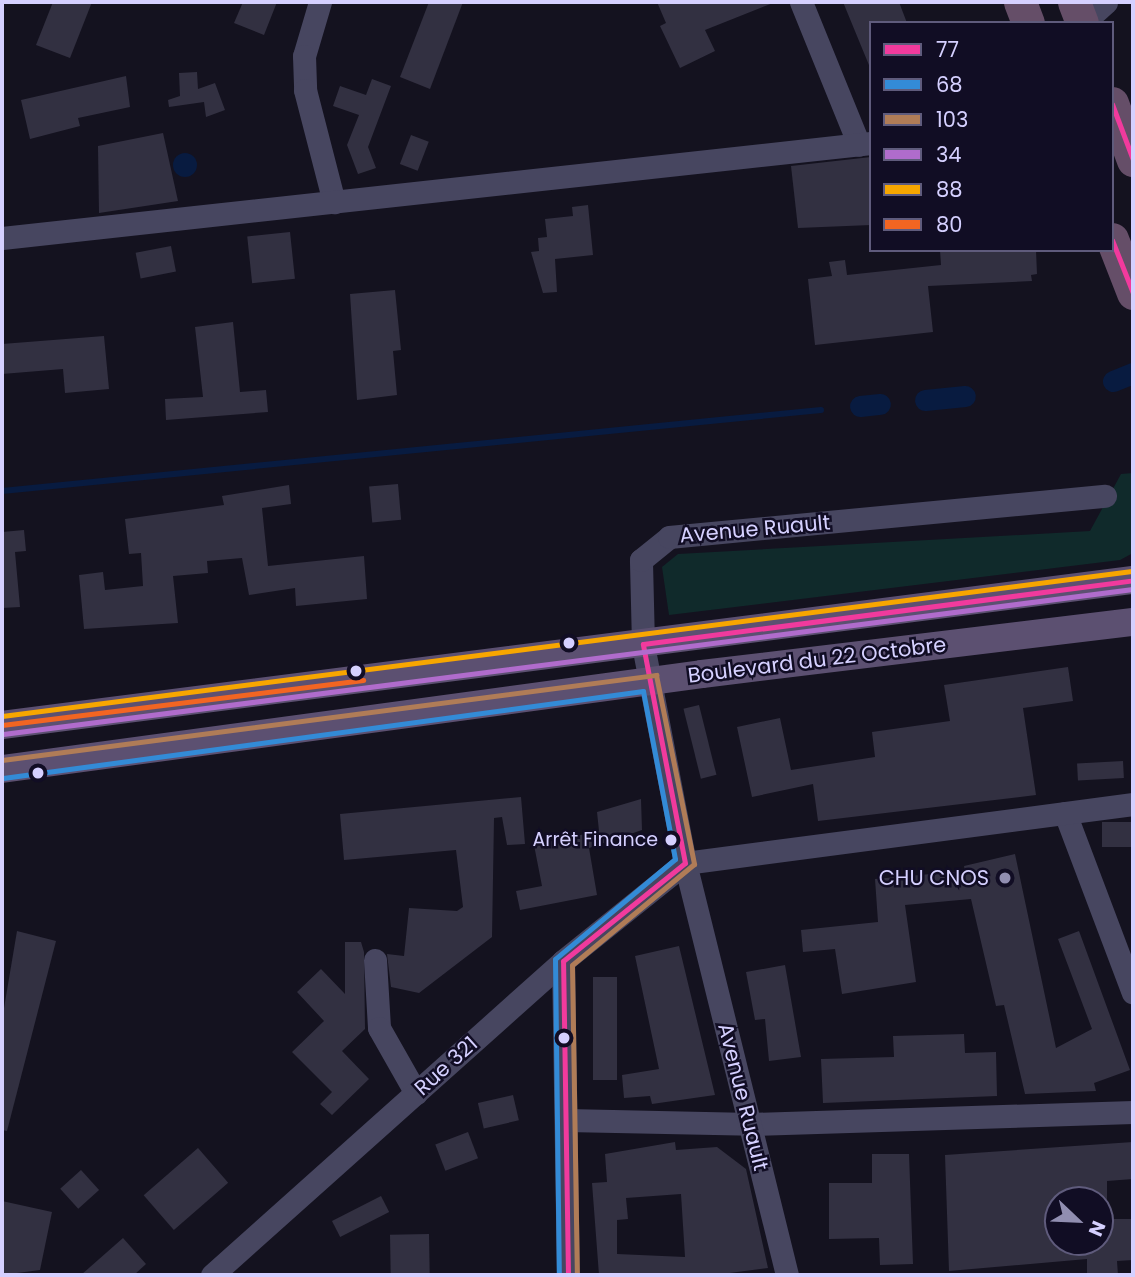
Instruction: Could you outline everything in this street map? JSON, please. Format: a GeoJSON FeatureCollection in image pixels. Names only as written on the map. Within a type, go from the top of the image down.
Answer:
{"type":"FeatureCollection","features":[{"type":"Feature","properties":{"kind":"highway"},"geometry":{"type":"LineString","coordinates":[[1020,2],[1027,21]]}},
{"type":"Feature","properties":{"kind":"highway"},"geometry":{"type":"LineString","coordinates":[[1074,2],[1081,21]]}},
{"type":"Feature","properties":{"kind":"highway"},"geometry":{"type":"LineString","coordinates":[[1114,108],[1133,160]]}},
{"type":"Feature","properties":{"kind":"highway"},"geometry":{"type":"LineString","coordinates":[[1114,244],[1133,293]]}},
{"type":"Feature","properties":{"kind":"main road","name":"Boulevard du 22 Octobre"},"geometry":{"type":"LineString","coordinates":[[2,725],[1133,580]]}},
{"type":"Feature","properties":{"kind":"main road","name":"Boulevard du 22 Octobre"},"geometry":{"type":"LineString","coordinates":[[2,769],[650,681],[1133,622]]}},
{"type":"Feature","properties":{"kind":"street"},"geometry":{"type":"LineString","coordinates":[[320,2],[304,56],[305,90],[334,202]]}},
{"type":"Feature","properties":{"kind":"street"},"geometry":{"type":"LineString","coordinates":[[2,238],[865,144],[801,2]]}},
{"type":"Feature","properties":{"kind":"street"},"geometry":{"type":"LineString","coordinates":[[1084,21],[1105,2]]}},
{"type":"Feature","properties":{"kind":"street","name":"Avenue Ruault"},"geometry":{"type":"LineString","coordinates":[[787,1275],[685,863],[643,644],[641,560],[669,537],[1105,496]]}},
{"type":"Feature","properties":{"kind":"street"},"geometry":{"type":"LineString","coordinates":[[685,863],[1133,804]]}},
{"type":"Feature","properties":{"kind":"street"},"geometry":{"type":"LineString","coordinates":[[1065,813],[1133,993]]}},
{"type":"Feature","properties":{"kind":"street","name":"Rue 321"},"geometry":{"type":"LineString","coordinates":[[212,1275],[563,961],[685,863]]}},
{"type":"Feature","properties":{"kind":"street"},"geometry":{"type":"LineString","coordinates":[[375,960],[379,1028],[416,1093]]}},
{"type":"Feature","properties":{"kind":"street"},"geometry":{"type":"LineString","coordinates":[[563,961],[568,1275]]}},
{"type":"Feature","properties":{"kind":"street"},"geometry":{"type":"LineString","coordinates":[[566,1120],[751,1124],[1133,1112]]}},
{"type":"Feature","properties":{"kind":"green space"},"geometry":{"type":"Polygon","coordinates":[[[1133,473],[1133,553],[1120,560],[669,615],[662,567],[678,554],[1090,531],[1121,474],[1133,473]]]}},
{"type":"Feature","properties":{"kind":"water"},"geometry":{"type":"Polygon","coordinates":[[[185,153],[196,160],[197,165],[190,176],[185,177],[174,170],[173,165],[180,154],[185,153]]]}},
{"type":"Feature","properties":{"kind":"building"},"geometry":{"type":"Polygon","coordinates":[[[53,2],[92,2],[70,58],[36,45],[53,2]]]}},
{"type":"Feature","properties":{"kind":"building"},"geometry":{"type":"Polygon","coordinates":[[[243,2],[277,2],[264,35],[234,23],[243,2]]]}},
{"type":"Feature","properties":{"kind":"building"},"geometry":{"type":"Polygon","coordinates":[[[429,2],[463,2],[430,89],[400,77],[429,2]]]}},
{"type":"Feature","properties":{"kind":"building"},"geometry":{"type":"Polygon","coordinates":[[[657,2],[773,3],[705,30],[715,51],[680,68],[660,26],[666,23],[657,2]]]}},
{"type":"Feature","properties":{"kind":"building"},"geometry":{"type":"Polygon","coordinates":[[[843,2],[899,2],[906,21],[869,21],[869,65],[843,2]]]}},
{"type":"Feature","properties":{"kind":"building"},"geometry":{"type":"Polygon","coordinates":[[[197,72],[198,89],[215,83],[225,110],[206,117],[204,102],[169,107],[168,100],[180,96],[179,73],[197,72]]]}},
{"type":"Feature","properties":{"kind":"building"},"geometry":{"type":"Polygon","coordinates":[[[126,76],[130,107],[78,118],[80,126],[30,139],[21,100],[126,76]]]}},
{"type":"Feature","properties":{"kind":"building"},"geometry":{"type":"Polygon","coordinates":[[[372,79],[391,86],[368,147],[376,168],[358,174],[347,145],[359,115],[333,106],[340,86],[366,95],[372,79]]]}},
{"type":"Feature","properties":{"kind":"building"},"geometry":{"type":"Polygon","coordinates":[[[163,133],[178,201],[99,213],[98,146],[163,133]]]}},
{"type":"Feature","properties":{"kind":"building"},"geometry":{"type":"Polygon","coordinates":[[[411,135],[429,142],[418,171],[400,164],[411,135]]]}},
{"type":"Feature","properties":{"kind":"building"},"geometry":{"type":"Polygon","coordinates":[[[869,157],[869,225],[798,228],[791,166],[869,157]]]}},
{"type":"Feature","properties":{"kind":"building"},"geometry":{"type":"Polygon","coordinates":[[[588,205],[593,255],[555,259],[557,292],[543,293],[531,252],[539,251],[538,238],[547,237],[545,219],[573,216],[572,207],[588,205]]]}},
{"type":"Feature","properties":{"kind":"building"},"geometry":{"type":"Polygon","coordinates":[[[290,232],[295,279],[252,283],[247,236],[290,232]]]}},
{"type":"Feature","properties":{"kind":"building"},"geometry":{"type":"Polygon","coordinates":[[[171,246],[176,272],[141,278],[136,253],[171,246]]]}},
{"type":"Feature","properties":{"kind":"building"},"geometry":{"type":"Polygon","coordinates":[[[940,252],[1036,252],[1037,274],[1031,275],[1032,281],[928,286],[933,332],[815,345],[808,279],[832,276],[829,262],[845,260],[847,275],[941,265],[940,252]]]}},
{"type":"Feature","properties":{"kind":"building"},"geometry":{"type":"Polygon","coordinates":[[[395,290],[401,350],[393,351],[397,395],[357,400],[350,294],[395,290]]]}},
{"type":"Feature","properties":{"kind":"building"},"geometry":{"type":"Polygon","coordinates":[[[233,322],[240,392],[266,390],[268,412],[166,420],[165,399],[203,397],[195,327],[233,322]]]}},
{"type":"Feature","properties":{"kind":"building"},"geometry":{"type":"Polygon","coordinates":[[[104,336],[109,389],[65,393],[63,369],[2,374],[2,344],[104,336]]]}},
{"type":"Feature","properties":{"kind":"building"},"geometry":{"type":"Polygon","coordinates":[[[398,484],[401,520],[372,522],[369,487],[398,484]]]}},
{"type":"Feature","properties":{"kind":"building"},"geometry":{"type":"Polygon","coordinates":[[[289,485],[291,504],[262,508],[268,566],[364,556],[367,599],[296,606],[295,588],[249,595],[242,558],[207,561],[208,573],[173,576],[178,623],[84,629],[79,575],[103,572],[105,590],[143,586],[141,553],[129,554],[125,519],[224,505],[222,496],[289,485]]]}},
{"type":"Feature","properties":{"kind":"building"},"geometry":{"type":"Polygon","coordinates":[[[24,530],[26,551],[15,552],[20,607],[2,608],[2,532],[24,530]]]}},
{"type":"Feature","properties":{"kind":"building"},"geometry":{"type":"Polygon","coordinates":[[[1068,667],[1073,701],[1023,708],[1036,795],[818,821],[813,784],[752,797],[737,727],[780,718],[791,770],[875,757],[872,732],[950,721],[944,685],[1068,667]]]}},
{"type":"Feature","properties":{"kind":"building"},"geometry":{"type":"Polygon","coordinates":[[[699,705],[716,775],[701,779],[683,709],[699,705]]]}},
{"type":"Feature","properties":{"kind":"building"},"geometry":{"type":"Polygon","coordinates":[[[1123,761],[1124,778],[1078,780],[1077,763],[1123,761]]]}},
{"type":"Feature","properties":{"kind":"building"},"geometry":{"type":"Polygon","coordinates":[[[521,797],[525,844],[507,845],[502,817],[494,818],[492,937],[419,993],[391,987],[387,954],[404,956],[409,908],[457,911],[463,907],[456,850],[344,860],[340,814],[521,797]]]}},
{"type":"Feature","properties":{"kind":"building"},"geometry":{"type":"Polygon","coordinates":[[[641,799],[642,830],[589,848],[597,895],[520,910],[516,891],[542,886],[534,845],[599,831],[597,812],[641,799]]]}},
{"type":"Feature","properties":{"kind":"building"},"geometry":{"type":"Polygon","coordinates":[[[1102,822],[1133,822],[1133,847],[1102,847],[1102,822]]]}},
{"type":"Feature","properties":{"kind":"building"},"geometry":{"type":"Polygon","coordinates":[[[1015,854],[1056,1048],[1092,1029],[1058,939],[1079,931],[1130,1070],[1094,1083],[1096,1091],[1025,1094],[1004,1005],[996,1006],[971,899],[905,905],[916,982],[842,994],[835,949],[803,952],[801,930],[878,922],[875,879],[965,871],[964,866],[1015,854]]]}},
{"type":"Feature","properties":{"kind":"building"},"geometry":{"type":"Polygon","coordinates":[[[17,931],[56,941],[7,1131],[2,1130],[2,1020],[17,931]]]}},
{"type":"Feature","properties":{"kind":"building"},"geometry":{"type":"Polygon","coordinates":[[[345,942],[361,942],[364,952],[365,1029],[342,1051],[369,1079],[332,1115],[320,1104],[332,1092],[292,1052],[324,1021],[297,992],[321,969],[345,994],[345,942]]]}},
{"type":"Feature","properties":{"kind":"building"},"geometry":{"type":"Polygon","coordinates":[[[679,946],[715,1095],[652,1104],[650,1096],[624,1098],[622,1075],[659,1069],[635,956],[679,946]]]}},
{"type":"Feature","properties":{"kind":"building"},"geometry":{"type":"Polygon","coordinates":[[[785,965],[801,1057],[769,1061],[765,1019],[755,1020],[746,972],[785,965]]]}},
{"type":"Feature","properties":{"kind":"building"},"geometry":{"type":"Polygon","coordinates":[[[593,977],[617,977],[617,1080],[593,1080],[593,977]]]}},
{"type":"Feature","properties":{"kind":"building"},"geometry":{"type":"Polygon","coordinates":[[[964,1034],[965,1053],[996,1052],[997,1096],[823,1103],[821,1059],[894,1057],[893,1036],[964,1034]]]}},
{"type":"Feature","properties":{"kind":"building"},"geometry":{"type":"Polygon","coordinates":[[[513,1095],[519,1120],[484,1128],[478,1103],[513,1095]]]}},
{"type":"Feature","properties":{"kind":"building"},"geometry":{"type":"Polygon","coordinates":[[[468,1132],[478,1158],[445,1171],[435,1145],[468,1132]]]}},
{"type":"Feature","properties":{"kind":"building"},"geometry":{"type":"Polygon","coordinates":[[[675,1142],[676,1150],[717,1147],[746,1169],[768,1268],[714,1275],[599,1275],[592,1183],[607,1182],[605,1154],[675,1142]],[[681,1194],[626,1198],[628,1219],[617,1220],[617,1254],[685,1257],[681,1194]]]}},
{"type":"Feature","properties":{"kind":"building"},"geometry":{"type":"Polygon","coordinates":[[[1133,1142],[1133,1179],[1107,1181],[1107,1186],[1044,1186],[1044,1256],[1114,1256],[1114,1219],[1133,1219],[1133,1260],[1117,1261],[1118,1275],[1087,1275],[1087,1259],[949,1271],[945,1155],[1133,1142]]]}},
{"type":"Feature","properties":{"kind":"building"},"geometry":{"type":"Polygon","coordinates":[[[198,1148],[228,1183],[174,1230],[144,1195],[198,1148]]]}},
{"type":"Feature","properties":{"kind":"building"},"geometry":{"type":"Polygon","coordinates":[[[872,1154],[909,1154],[913,1264],[880,1265],[879,1238],[829,1239],[829,1183],[872,1183],[872,1154]]]}},
{"type":"Feature","properties":{"kind":"building"},"geometry":{"type":"Polygon","coordinates":[[[81,1170],[99,1190],[78,1209],[60,1189],[81,1170]]]}},
{"type":"Feature","properties":{"kind":"building"},"geometry":{"type":"Polygon","coordinates":[[[381,1196],[389,1212],[340,1237],[332,1221],[381,1196]]]}},
{"type":"Feature","properties":{"kind":"building"},"geometry":{"type":"Polygon","coordinates":[[[2,1201],[52,1212],[40,1270],[2,1275],[2,1201]]]}},
{"type":"Feature","properties":{"kind":"building"},"geometry":{"type":"Polygon","coordinates":[[[429,1234],[430,1275],[391,1275],[390,1235],[429,1234]]]}},
{"type":"Feature","properties":{"kind":"building"},"geometry":{"type":"Polygon","coordinates":[[[123,1238],[146,1264],[134,1275],[81,1275],[123,1238]]]}},
{"type":"Feature","properties":{"kind":"waterway"},"geometry":{"type":"LineString","coordinates":[[1113,381],[1133,373]]}},
{"type":"Feature","properties":{"kind":"waterway"},"geometry":{"type":"LineString","coordinates":[[925,400],[965,396]]}},
{"type":"Feature","properties":{"kind":"waterway"},"geometry":{"type":"LineString","coordinates":[[860,406],[880,404]]}},
{"type":"Feature","properties":{"kind":"waterway"},"geometry":{"type":"LineString","coordinates":[[2,491],[821,410]]}},
{"type":"Feature","properties":{"kind":"transit line","name":"77"},"geometry":{"type":"LineString","coordinates":[[1114,109],[1133,160]]}},
{"type":"Feature","properties":{"kind":"transit line","name":"77"},"geometry":{"type":"LineString","coordinates":[[1114,245],[1133,293]]}},
{"type":"Feature","properties":{"kind":"transit line","name":"88"},"geometry":{"type":"LineString","coordinates":[[2,716],[1132,571]]}},
{"type":"Feature","properties":{"kind":"transit line","name":"77"},"geometry":{"type":"LineString","coordinates":[[568,1275],[563,961],[685,863],[643,644],[1133,580]]}},
{"type":"Feature","properties":{"kind":"transit line","name":"34"},"geometry":{"type":"LineString","coordinates":[[3,734],[1133,589]]}},
{"type":"Feature","properties":{"kind":"transit line","name":"103"},"geometry":{"type":"LineString","coordinates":[[2,760],[656,675],[694,864],[572,965],[577,1275]]}},
{"type":"Feature","properties":{"kind":"transit line","name":"80"},"geometry":{"type":"LineString","coordinates":[[2,725],[363,680]]}},
{"type":"Feature","properties":{"kind":"transit line","name":"68"},"geometry":{"type":"LineString","coordinates":[[3,778],[643,691],[675,859],[555,959],[559,1275]]}},
{"type":"Feature","properties":{"kind":"place","name":"Arrêt Finance"},"geometry":{"type":"Point","coordinates":[671,840]}},
{"type":"Feature","properties":{"kind":"place","name":"CHU CNOS"},"geometry":{"type":"Point","coordinates":[1005,878]}}]}
